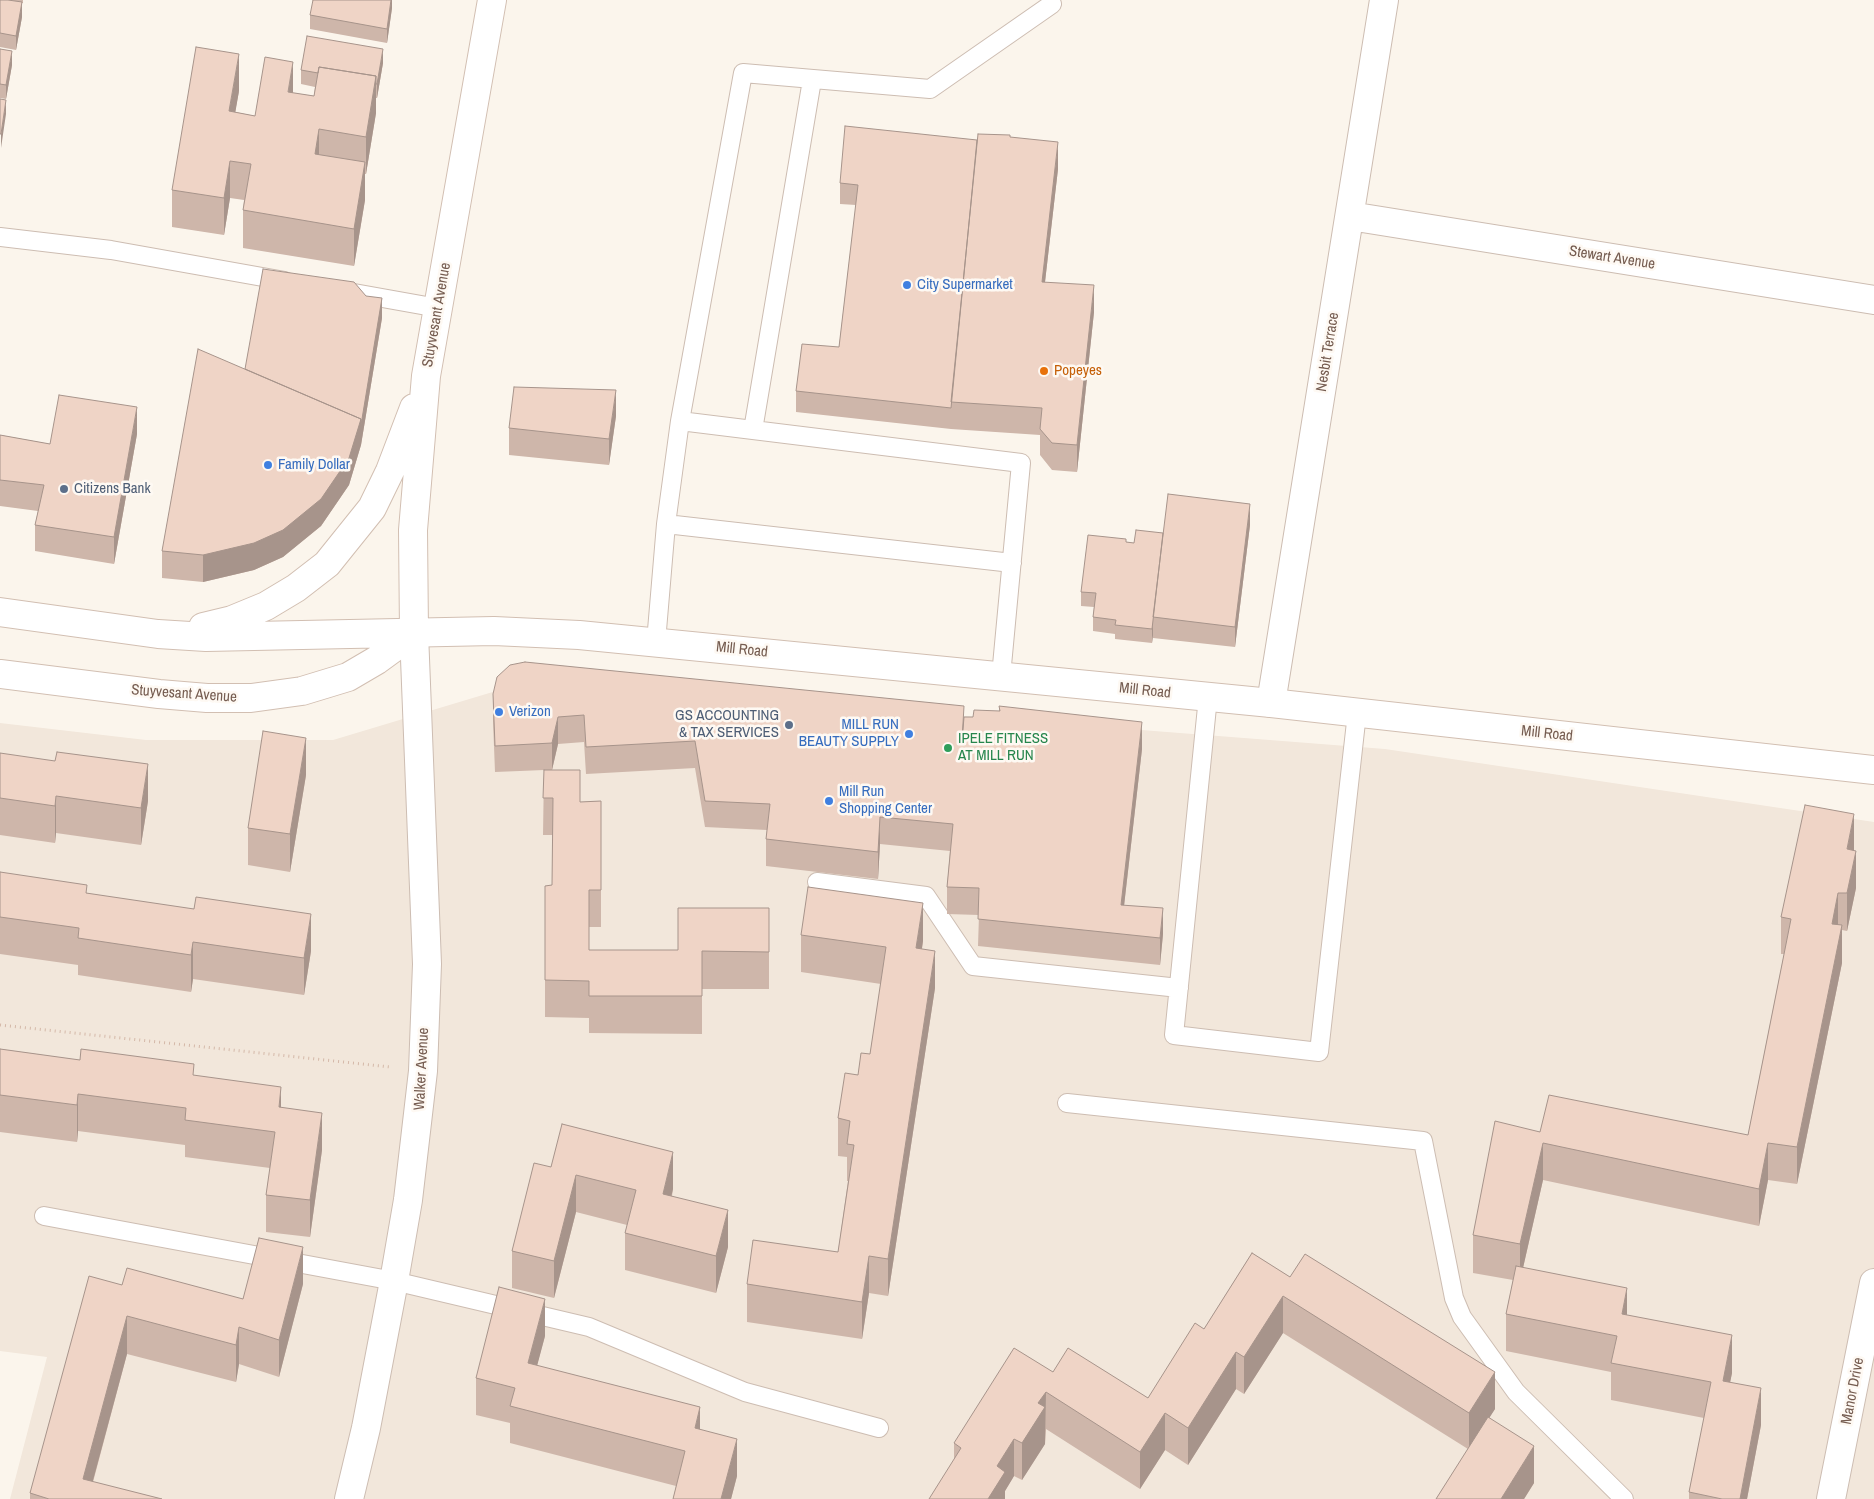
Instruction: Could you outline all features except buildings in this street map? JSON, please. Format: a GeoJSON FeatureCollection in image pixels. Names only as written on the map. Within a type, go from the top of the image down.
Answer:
{"type":"FeatureCollection","features":[{"type":"Feature","properties":{"kind":"street","name":"Stuyvesant Avenue"},"geometry":{"type":"LineString","coordinates":[[0,674],[159,694],[207,698],[251,698],[302,690],[348,677],[377,660],[414,633],[412,530],[426,376],[492,0]]}},
{"type":"Feature","properties":{"kind":"street","name":"Nesbit Terrace"},"geometry":{"type":"LineString","coordinates":[[1271,704],[1384,0]]}},
{"type":"Feature","properties":{"kind":"street","name":"Stewart Avenue"},"geometry":{"type":"LineString","coordinates":[[1350,216],[1874,300]]}},
{"type":"Feature","properties":{"kind":"street"},"geometry":{"type":"LineString","coordinates":[[158,634],[232,620],[266,606],[296,588],[327,564],[372,508],[390,471],[426,376]]}},
{"type":"Feature","properties":{"kind":"street"},"geometry":{"type":"LineString","coordinates":[[0,612],[158,634],[248,637],[414,633]]}},
{"type":"Feature","properties":{"kind":"street","name":"Mill Road"},"geometry":{"type":"LineString","coordinates":[[414,633],[538,631],[656,642],[1208,697],[1874,770]]}},
{"type":"Feature","properties":{"kind":"street","name":"Walker Avenue"},"geometry":{"type":"LineString","coordinates":[[349,1499],[366,1428],[408,1200],[423,1070],[426,964],[414,633]]}},
{"type":"Feature","properties":{"kind":"street","name":"Manor Drive"},"geometry":{"type":"LineString","coordinates":[[1831,1499],[1869,1338],[1874,1283]]}},
{"type":"Feature","properties":{"kind":"lane"},"geometry":{"type":"LineString","coordinates":[[656,642],[666,524],[680,421],[743,73],[930,90],[1052,4]]}},
{"type":"Feature","properties":{"kind":"lane"},"geometry":{"type":"LineString","coordinates":[[753,430],[812,80]]}},
{"type":"Feature","properties":{"kind":"lane"},"geometry":{"type":"LineString","coordinates":[[0,237],[111,250],[302,284]]}},
{"type":"Feature","properties":{"kind":"lane"},"geometry":{"type":"LineString","coordinates":[[322,287],[438,308]]}},
{"type":"Feature","properties":{"kind":"lane"},"geometry":{"type":"LineString","coordinates":[[680,421],[1021,463],[1001,676]]}},
{"type":"Feature","properties":{"kind":"lane"},"geometry":{"type":"LineString","coordinates":[[666,524],[1012,563]]}},
{"type":"Feature","properties":{"kind":"lane"},"geometry":{"type":"LineString","coordinates":[[1208,697],[1174,1035],[1319,1052],[1356,713]]}},
{"type":"Feature","properties":{"kind":"lane"},"geometry":{"type":"LineString","coordinates":[[817,882],[926,896],[973,966],[1179,988]]}},
{"type":"Feature","properties":{"kind":"lane"},"geometry":{"type":"LineString","coordinates":[[1067,1103],[1423,1141],[1454,1298],[1462,1317],[1516,1392],[1624,1499]]}},
{"type":"Feature","properties":{"kind":"lane"},"geometry":{"type":"LineString","coordinates":[[44,1216],[394,1281],[589,1327],[745,1392],[879,1428]]}},
{"type":"Feature","properties":{"kind":"path"},"geometry":{"type":"LineString","coordinates":[[0,1025],[423,1070]]}},
{"type":"Feature","properties":{"kind":"shaded area"},"geometry":{"type":"Polygon","coordinates":[[[526,682],[1385,749],[1874,822],[1874,1499],[10,1499],[47,1357],[0,1351],[0,723],[146,740],[333,740],[526,682]]]}},
{"type":"Feature","properties":{"kind":"place","name":"City Supermarket"},"geometry":{"type":"Point","coordinates":[907,285]}},
{"type":"Feature","properties":{"kind":"place","name":"Popeyes"},"geometry":{"type":"Point","coordinates":[1044,371]}},
{"type":"Feature","properties":{"kind":"place","name":"Family Dollar"},"geometry":{"type":"Point","coordinates":[268,465]}},
{"type":"Feature","properties":{"kind":"place","name":"Citizens Bank"},"geometry":{"type":"Point","coordinates":[64,489]}},
{"type":"Feature","properties":{"kind":"place","name":"Verizon"},"geometry":{"type":"Point","coordinates":[499,712]}},
{"type":"Feature","properties":{"kind":"place","name":"GS ACCOUNTING & TAX SERVICES"},"geometry":{"type":"Point","coordinates":[789,725]}},
{"type":"Feature","properties":{"kind":"place","name":"MILL RUN BEAUTY SUPPLY"},"geometry":{"type":"Point","coordinates":[909,734]}},
{"type":"Feature","properties":{"kind":"place","name":"IPELE FITNESS AT MILL RUN"},"geometry":{"type":"Point","coordinates":[948,748]}},
{"type":"Feature","properties":{"kind":"place","name":"Mill Run Shopping Center"},"geometry":{"type":"Point","coordinates":[829,801]}}]}
